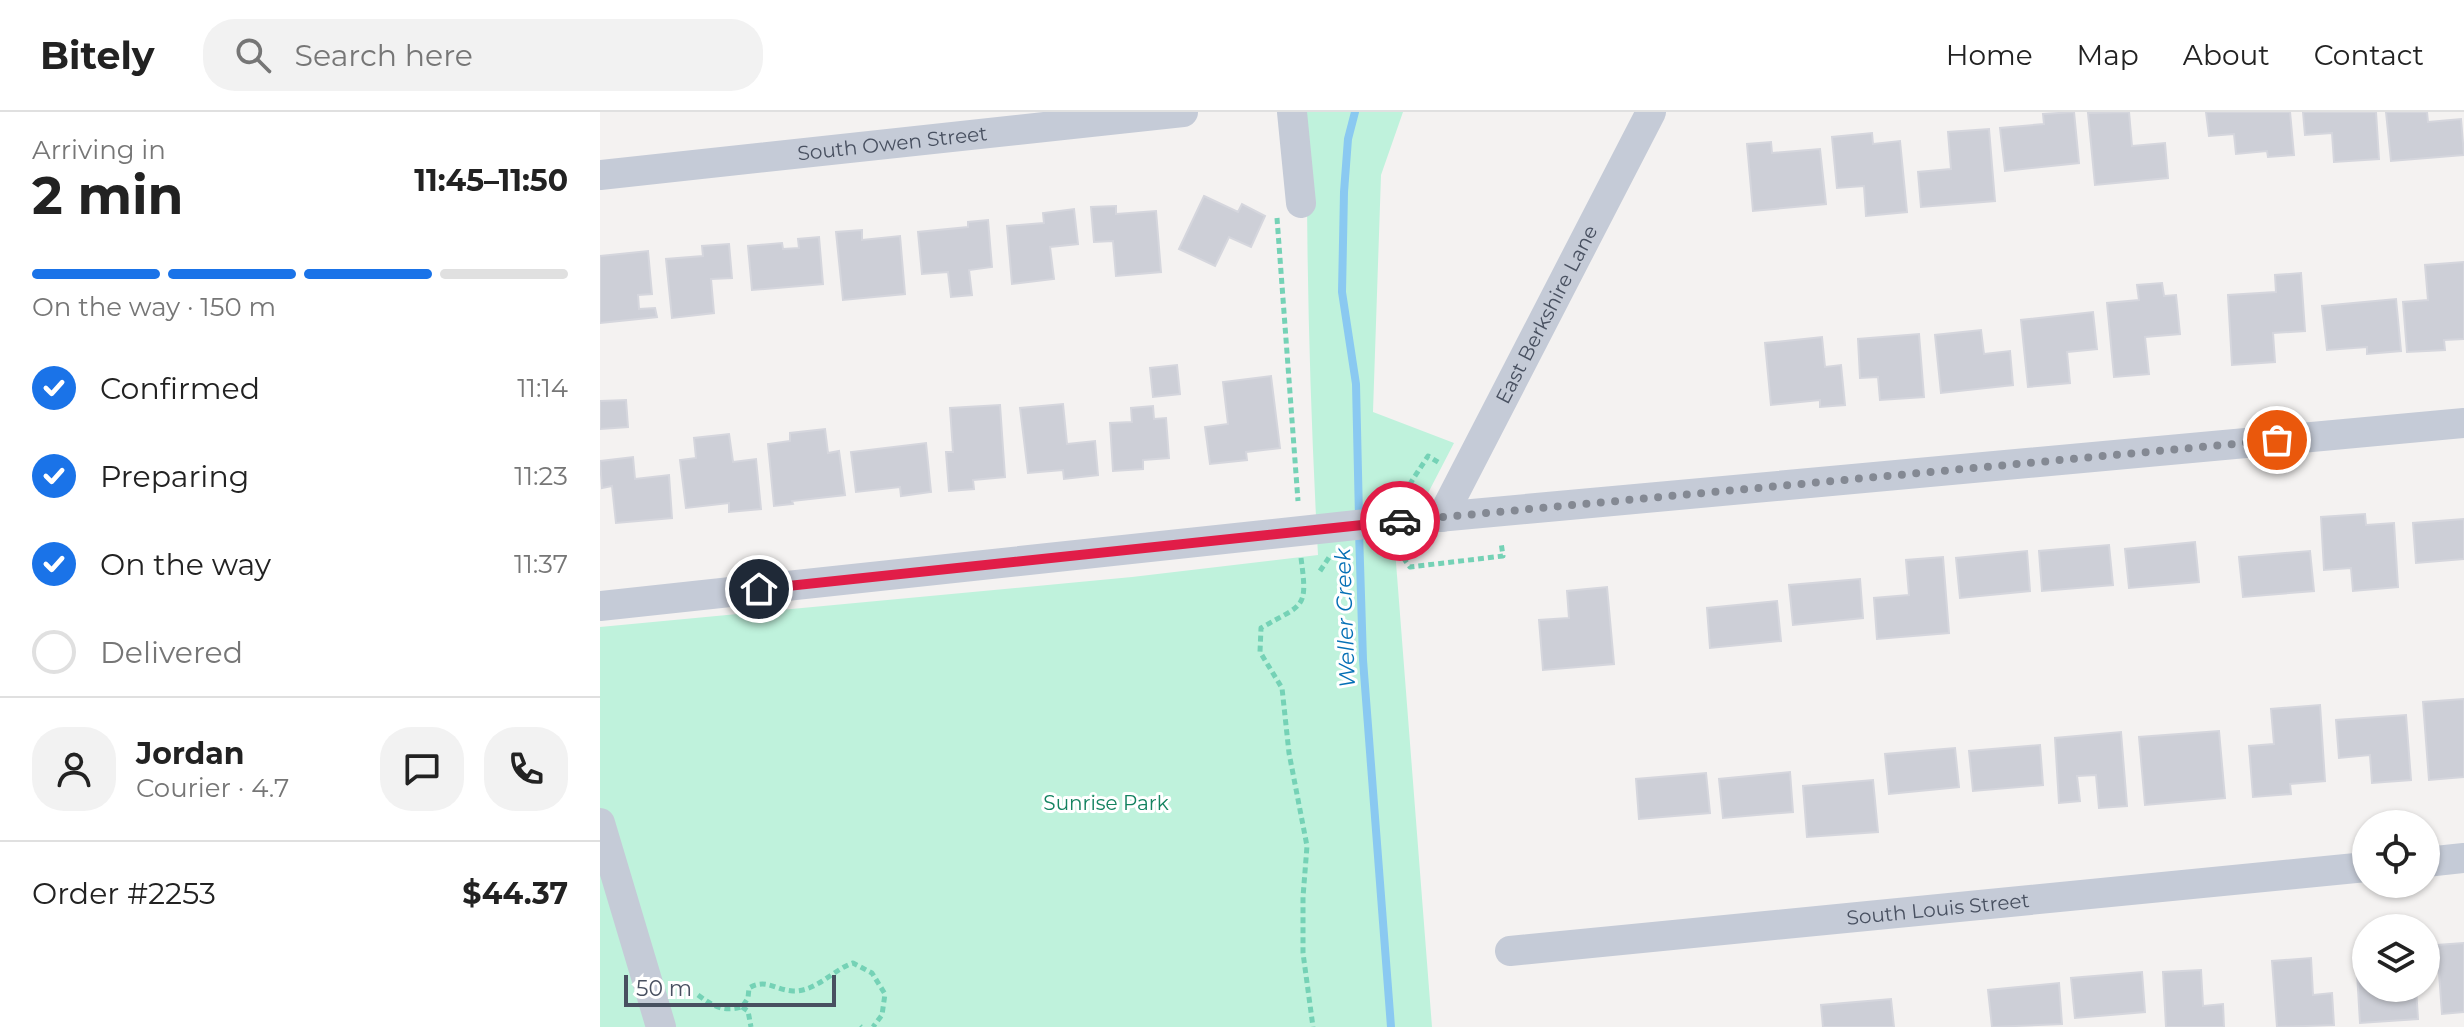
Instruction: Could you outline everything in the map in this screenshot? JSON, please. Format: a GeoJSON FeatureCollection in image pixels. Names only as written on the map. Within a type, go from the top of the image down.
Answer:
{"type":"FeatureCollection","features":[{"type":"Feature","properties":{"kind":"street","name":"South Owen Street"},"geometry":{"type":"LineString","coordinates":[[600,175],[1183,112]]}},
{"type":"Feature","properties":{"kind":"street"},"geometry":{"type":"LineString","coordinates":[[1289,209],[1292,112]]}},
{"type":"Feature","properties":{"kind":"street","name":"East Berkshire Lane"},"geometry":{"type":"LineString","coordinates":[[1442,517],[1651,112]]}},
{"type":"Feature","properties":{"kind":"street"},"geometry":{"type":"LineString","coordinates":[[600,606],[1384,522],[2464,423]]}},
{"type":"Feature","properties":{"kind":"street"},"geometry":{"type":"LineString","coordinates":[[600,823],[661,1027]]}},
{"type":"Feature","properties":{"kind":"street"},"geometry":{"type":"LineString","coordinates":[[2440,861],[2464,858]]}},
{"type":"Feature","properties":{"kind":"street","name":"South Louis Street"},"geometry":{"type":"LineString","coordinates":[[1510,951],[2352,868]]}},
{"type":"Feature","properties":{"kind":"path"},"geometry":{"type":"LineString","coordinates":[[1289,209],[1296,501]]}},
{"type":"Feature","properties":{"kind":"path"},"geometry":{"type":"LineString","coordinates":[[1401,497],[1428,456],[1442,464]]}},
{"type":"Feature","properties":{"kind":"path"},"geometry":{"type":"LineString","coordinates":[[1389,552],[1399,552],[1410,567],[1503,556],[1501,542]]}},
{"type":"Feature","properties":{"kind":"path"},"geometry":{"type":"LineString","coordinates":[[1320,571],[1329,556],[1341,556]]}},
{"type":"Feature","properties":{"kind":"path"},"geometry":{"type":"LineString","coordinates":[[1301,558],[1306,594],[1297,608],[1261,628],[1260,652],[1282,688],[1289,753],[1307,846],[1303,953],[1313,1027]]}},
{"type":"Feature","properties":{"kind":"path"},"geometry":{"type":"LineString","coordinates":[[698,995],[728,1011],[742,1007],[748,998],[749,988],[757,983],[793,991],[803,989],[853,963],[872,973],[885,994],[882,1015],[873,1027]]}},
{"type":"Feature","properties":{"kind":"path"},"geometry":{"type":"LineString","coordinates":[[742,1007],[748,1011],[751,1027]]}},
{"type":"Feature","properties":{"kind":"green space","name":"Sunrise Park"},"geometry":{"type":"Polygon","coordinates":[[[1307,112],[1403,112],[1381,175],[1373,412],[1454,443],[1427,495],[1416,504],[1392,511],[1432,1027],[600,1027],[600,627],[1132,577],[1318,555],[1309,334],[1307,112]]]}},
{"type":"Feature","properties":{"kind":"building"},"geometry":{"type":"Polygon","coordinates":[[[2074,112],[2079,163],[2005,171],[2000,128],[2044,124],[2043,114],[2074,112]]]}},
{"type":"Feature","properties":{"kind":"building"},"geometry":{"type":"Polygon","coordinates":[[[2129,112],[2132,146],[2165,143],[2168,178],[2095,185],[2088,113],[2129,112]]]}},
{"type":"Feature","properties":{"kind":"building"},"geometry":{"type":"Polygon","coordinates":[[[2206,112],[2290,112],[2294,155],[2268,157],[2267,151],[2236,154],[2234,134],[2209,136],[2206,112]]]}},
{"type":"Feature","properties":{"kind":"building"},"geometry":{"type":"Polygon","coordinates":[[[2303,112],[2376,112],[2379,159],[2334,162],[2332,133],[2305,135],[2303,112]]]}},
{"type":"Feature","properties":{"kind":"building"},"geometry":{"type":"Polygon","coordinates":[[[2386,112],[2427,112],[2428,122],[2461,119],[2464,155],[2391,161],[2386,112]]]}},
{"type":"Feature","properties":{"kind":"building"},"geometry":{"type":"Polygon","coordinates":[[[1989,129],[1995,201],[1921,207],[1918,172],[1951,169],[1948,132],[1989,129]]]}},
{"type":"Feature","properties":{"kind":"building"},"geometry":{"type":"Polygon","coordinates":[[[1872,133],[1873,144],[1900,141],[1907,212],[1866,216],[1864,186],[1837,188],[1832,137],[1872,133]]]}},
{"type":"Feature","properties":{"kind":"building"},"geometry":{"type":"Polygon","coordinates":[[[1771,142],[1772,153],[1820,149],[1826,204],[1753,211],[1747,144],[1771,142]]]}},
{"type":"Feature","properties":{"kind":"building"},"geometry":{"type":"Polygon","coordinates":[[[1204,196],[1238,212],[1242,204],[1265,216],[1251,247],[1229,237],[1215,266],[1179,249],[1204,196]]]}},
{"type":"Feature","properties":{"kind":"building"},"geometry":{"type":"Polygon","coordinates":[[[1116,206],[1116,214],[1156,211],[1161,272],[1116,276],[1113,241],[1094,242],[1091,207],[1116,206]]]}},
{"type":"Feature","properties":{"kind":"building"},"geometry":{"type":"Polygon","coordinates":[[[1074,209],[1078,244],[1050,247],[1054,279],[1012,284],[1007,226],[1044,223],[1043,213],[1074,209]]]}},
{"type":"Feature","properties":{"kind":"building"},"geometry":{"type":"Polygon","coordinates":[[[988,220],[992,267],[969,270],[972,295],[951,297],[948,272],[922,274],[918,232],[968,227],[968,222],[988,220]]]}},
{"type":"Feature","properties":{"kind":"building"},"geometry":{"type":"Polygon","coordinates":[[[862,230],[862,240],[900,236],[905,294],[843,300],[836,232],[862,230]]]}},
{"type":"Feature","properties":{"kind":"building"},"geometry":{"type":"Polygon","coordinates":[[[819,237],[823,284],[752,290],[748,246],[782,243],[783,249],[799,248],[798,239],[819,237]]]}},
{"type":"Feature","properties":{"kind":"building"},"geometry":{"type":"Polygon","coordinates":[[[729,244],[732,278],[711,279],[714,313],[672,318],[666,259],[703,256],[702,246],[729,244]]]}},
{"type":"Feature","properties":{"kind":"building"},"geometry":{"type":"Polygon","coordinates":[[[648,251],[652,294],[638,295],[639,309],[655,308],[657,317],[600,323],[600,256],[648,251]]]}},
{"type":"Feature","properties":{"kind":"building"},"geometry":{"type":"Polygon","coordinates":[[[2464,262],[2464,339],[2444,340],[2445,350],[2407,352],[2403,302],[2428,300],[2425,265],[2464,262]]]}},
{"type":"Feature","properties":{"kind":"building"},"geometry":{"type":"Polygon","coordinates":[[[2301,273],[2305,331],[2273,333],[2275,362],[2232,365],[2228,295],[2276,292],[2275,275],[2301,273]]]}},
{"type":"Feature","properties":{"kind":"building"},"geometry":{"type":"Polygon","coordinates":[[[2162,283],[2164,296],[2176,295],[2180,334],[2145,337],[2149,374],[2114,377],[2107,303],[2139,300],[2137,285],[2162,283]]]}},
{"type":"Feature","properties":{"kind":"building"},"geometry":{"type":"Polygon","coordinates":[[[2396,299],[2401,351],[2367,354],[2367,347],[2327,350],[2322,306],[2396,299]]]}},
{"type":"Feature","properties":{"kind":"building"},"geometry":{"type":"Polygon","coordinates":[[[2093,312],[2097,349],[2067,352],[2070,383],[2028,387],[2021,320],[2093,312]]]}},
{"type":"Feature","properties":{"kind":"building"},"geometry":{"type":"Polygon","coordinates":[[[1981,330],[1984,354],[2010,351],[2013,385],[1941,393],[1935,335],[1981,330]]]}},
{"type":"Feature","properties":{"kind":"building"},"geometry":{"type":"Polygon","coordinates":[[[1919,334],[1924,397],[1880,400],[1878,377],[1860,378],[1858,339],[1919,334]]]}},
{"type":"Feature","properties":{"kind":"building"},"geometry":{"type":"Polygon","coordinates":[[[1822,337],[1825,367],[1841,365],[1845,405],[1820,407],[1820,400],[1771,405],[1765,343],[1822,337]]]}},
{"type":"Feature","properties":{"kind":"building"},"geometry":{"type":"Polygon","coordinates":[[[1177,365],[1180,394],[1153,397],[1150,368],[1177,365]]]}},
{"type":"Feature","properties":{"kind":"building"},"geometry":{"type":"Polygon","coordinates":[[[1271,376],[1280,448],[1246,452],[1247,460],[1210,464],[1205,427],[1228,424],[1223,382],[1271,376]]]}},
{"type":"Feature","properties":{"kind":"building"},"geometry":{"type":"Polygon","coordinates":[[[626,400],[628,427],[600,429],[600,401],[626,400]]]}},
{"type":"Feature","properties":{"kind":"building"},"geometry":{"type":"Polygon","coordinates":[[[1063,404],[1067,444],[1095,441],[1098,475],[1064,479],[1063,470],[1028,473],[1020,408],[1063,404]]]}},
{"type":"Feature","properties":{"kind":"building"},"geometry":{"type":"Polygon","coordinates":[[[1000,405],[1005,477],[973,480],[974,489],[949,491],[946,452],[953,452],[950,408],[1000,405]]]}},
{"type":"Feature","properties":{"kind":"building"},"geometry":{"type":"Polygon","coordinates":[[[1153,406],[1154,419],[1166,418],[1169,458],[1143,460],[1143,469],[1113,471],[1110,423],[1132,422],[1131,408],[1153,406]]]}},
{"type":"Feature","properties":{"kind":"building"},"geometry":{"type":"Polygon","coordinates":[[[825,429],[828,453],[839,451],[845,495],[774,506],[768,444],[790,441],[790,433],[825,429]]]}},
{"type":"Feature","properties":{"kind":"building"},"geometry":{"type":"Polygon","coordinates":[[[729,434],[733,462],[756,459],[761,509],[729,512],[729,503],[686,508],[680,460],[696,458],[694,438],[729,434]]]}},
{"type":"Feature","properties":{"kind":"building"},"geometry":{"type":"Polygon","coordinates":[[[926,443],[931,492],[901,496],[900,487],[856,492],[851,452],[926,443]]]}},
{"type":"Feature","properties":{"kind":"building"},"geometry":{"type":"Polygon","coordinates":[[[633,457],[635,479],[669,475],[672,518],[616,523],[612,486],[602,488],[600,461],[633,457]]]}},
{"type":"Feature","properties":{"kind":"building"},"geometry":{"type":"Polygon","coordinates":[[[2365,514],[2366,525],[2394,523],[2398,587],[2353,591],[2351,568],[2324,570],[2321,517],[2365,514]]]}},
{"type":"Feature","properties":{"kind":"building"},"geometry":{"type":"Polygon","coordinates":[[[2464,519],[2464,559],[2416,563],[2413,523],[2464,519]]]}},
{"type":"Feature","properties":{"kind":"building"},"geometry":{"type":"Polygon","coordinates":[[[2195,542],[2199,582],[2129,588],[2125,549],[2195,542]]]}},
{"type":"Feature","properties":{"kind":"building"},"geometry":{"type":"Polygon","coordinates":[[[2109,545],[2113,585],[2042,591],[2039,551],[2109,545]]]}},
{"type":"Feature","properties":{"kind":"building"},"geometry":{"type":"Polygon","coordinates":[[[2027,551],[2030,591],[1960,598],[1956,558],[2027,551]]]}},
{"type":"Feature","properties":{"kind":"building"},"geometry":{"type":"Polygon","coordinates":[[[2310,551],[2314,591],[2243,597],[2239,557],[2310,551]]]}},
{"type":"Feature","properties":{"kind":"building"},"geometry":{"type":"Polygon","coordinates":[[[1943,557],[1949,633],[1877,639],[1874,598],[1909,595],[1906,560],[1943,557]]]}},
{"type":"Feature","properties":{"kind":"building"},"geometry":{"type":"Polygon","coordinates":[[[1860,579],[1863,618],[1793,625],[1789,585],[1860,579]]]}},
{"type":"Feature","properties":{"kind":"building"},"geometry":{"type":"Polygon","coordinates":[[[1607,587],[1614,664],[1543,670],[1539,620],[1569,618],[1567,591],[1607,587]]]}},
{"type":"Feature","properties":{"kind":"building"},"geometry":{"type":"Polygon","coordinates":[[[1777,601],[1781,641],[1710,648],[1707,608],[1777,601]]]}},
{"type":"Feature","properties":{"kind":"building"},"geometry":{"type":"Polygon","coordinates":[[[2464,699],[2464,777],[2429,780],[2423,702],[2464,699]]]}},
{"type":"Feature","properties":{"kind":"building"},"geometry":{"type":"Polygon","coordinates":[[[2320,705],[2325,781],[2290,784],[2291,794],[2253,797],[2249,746],[2274,744],[2271,709],[2320,705]]]}},
{"type":"Feature","properties":{"kind":"building"},"geometry":{"type":"Polygon","coordinates":[[[2406,715],[2411,780],[2372,783],[2370,755],[2339,758],[2336,720],[2406,715]]]}},
{"type":"Feature","properties":{"kind":"building"},"geometry":{"type":"Polygon","coordinates":[[[2219,731],[2225,798],[2145,805],[2139,737],[2219,731]]]}},
{"type":"Feature","properties":{"kind":"building"},"geometry":{"type":"Polygon","coordinates":[[[2121,732],[2127,806],[2099,808],[2096,775],[2077,776],[2080,801],[2059,803],[2055,738],[2121,732]]]}},
{"type":"Feature","properties":{"kind":"building"},"geometry":{"type":"Polygon","coordinates":[[[2040,745],[2043,785],[1973,791],[1969,751],[2040,745]]]}},
{"type":"Feature","properties":{"kind":"building"},"geometry":{"type":"Polygon","coordinates":[[[1955,748],[1959,787],[1889,794],[1885,754],[1955,748]]]}},
{"type":"Feature","properties":{"kind":"building"},"geometry":{"type":"Polygon","coordinates":[[[1790,772],[1793,812],[1723,818],[1719,779],[1790,772]]]}},
{"type":"Feature","properties":{"kind":"building"},"geometry":{"type":"Polygon","coordinates":[[[1706,773],[1710,813],[1639,819],[1636,779],[1706,773]]]}},
{"type":"Feature","properties":{"kind":"building"},"geometry":{"type":"Polygon","coordinates":[[[1873,780],[1878,832],[1807,837],[1803,786],[1873,780]]]}},
{"type":"Feature","properties":{"kind":"building"},"geometry":{"type":"Polygon","coordinates":[[[2464,943],[2464,1012],[2442,1014],[2440,945],[2464,943]]]}},
{"type":"Feature","properties":{"kind":"building"},"geometry":{"type":"Polygon","coordinates":[[[2311,958],[2313,995],[2332,993],[2334,1025],[2277,1027],[2272,961],[2311,958]]]}},
{"type":"Feature","properties":{"kind":"building"},"geometry":{"type":"Polygon","coordinates":[[[2201,970],[2203,1006],[2223,1004],[2224,1027],[2166,1027],[2163,972],[2201,970]]]}},
{"type":"Feature","properties":{"kind":"building"},"geometry":{"type":"Polygon","coordinates":[[[2142,972],[2145,1012],[2075,1018],[2071,978],[2142,972]]]}},
{"type":"Feature","properties":{"kind":"building"},"geometry":{"type":"Polygon","coordinates":[[[2059,983],[2062,1024],[1992,1027],[1988,990],[2059,983]]]}},
{"type":"Feature","properties":{"kind":"building"},"geometry":{"type":"Polygon","coordinates":[[[1891,999],[1894,1027],[1823,1027],[1821,1005],[1891,999]]]}},
{"type":"Feature","properties":{"kind":"building"},"geometry":{"type":"Polygon","coordinates":[[[2359,1002],[2417,1002],[2418,1019],[2360,1023],[2359,1002]]]}},
{"type":"Feature","properties":{"kind":"waterway","name":"Weller Creek"},"geometry":{"type":"LineString","coordinates":[[1355,112],[1348,139],[1344,192],[1342,292],[1356,384],[1359,517]]}},
{"type":"Feature","properties":{"kind":"waterway","name":"Weller Creek"},"geometry":{"type":"LineString","coordinates":[[1359,531],[1363,660],[1391,1027]]}},
{"type":"Feature","properties":{"kind":"way so far"},"geometry":{"type":"LineString","coordinates":[[1400,521],[2277,440]]}},
{"type":"Feature","properties":{"kind":"route"},"geometry":{"type":"LineString","coordinates":[[759,589],[1400,521]]}}]}
